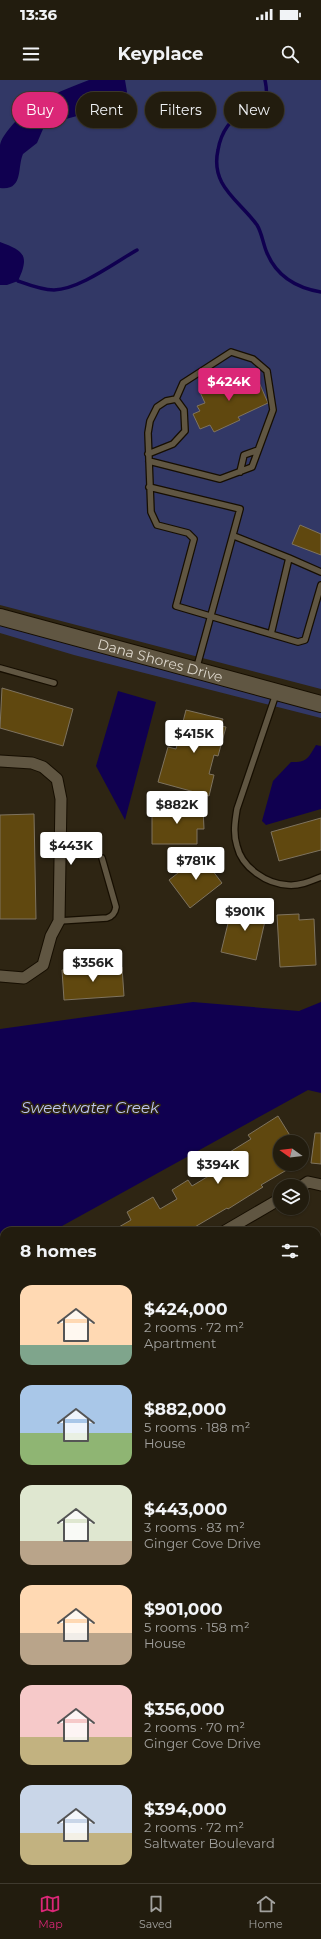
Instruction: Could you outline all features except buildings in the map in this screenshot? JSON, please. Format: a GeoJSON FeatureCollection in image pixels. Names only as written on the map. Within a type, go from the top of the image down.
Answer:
{"type":"FeatureCollection","features":[{"type":"Feature","properties":{"kind":"street","name":"Dana Shores Drive"},"geometry":{"type":"LineString","coordinates":[[0,617],[321,704]]}},
{"type":"Feature","properties":{"kind":"street"},"geometry":{"type":"LineString","coordinates":[[0,761],[32,763],[43,767],[57,779],[61,799],[59,920],[51,936],[43,965],[24,978],[0,976]]}},
{"type":"Feature","properties":{"kind":"street"},"geometry":{"type":"LineString","coordinates":[[309,1182],[321,1185]]}},
{"type":"Feature","properties":{"kind":"street"},"geometry":{"type":"LineString","coordinates":[[232,1227],[273,1203]]}},
{"type":"Feature","properties":{"kind":"lane"},"geometry":{"type":"LineString","coordinates":[[149,461],[220,479],[240,472],[252,467],[273,410],[267,371],[254,359],[231,352],[183,383],[176,399]]}},
{"type":"Feature","properties":{"kind":"lane"},"geometry":{"type":"LineString","coordinates":[[176,399],[166,400],[157,407],[150,421],[148,433],[151,512],[157,525],[188,533],[194,538],[176,606],[298,642],[305,640],[321,585]]}},
{"type":"Feature","properties":{"kind":"lane"},"geometry":{"type":"LineString","coordinates":[[148,454],[173,444],[185,431],[184,410],[176,399]]}},
{"type":"Feature","properties":{"kind":"lane"},"geometry":{"type":"LineString","coordinates":[[240,472],[244,455],[258,450]]}},
{"type":"Feature","properties":{"kind":"lane"},"geometry":{"type":"LineString","coordinates":[[149,487],[240,509],[212,617],[196,670]]}},
{"type":"Feature","properties":{"kind":"lane"},"geometry":{"type":"LineString","coordinates":[[234,536],[321,572]]}},
{"type":"Feature","properties":{"kind":"lane"},"geometry":{"type":"LineString","coordinates":[[271,634],[289,558]]}},
{"type":"Feature","properties":{"kind":"lane"},"geometry":{"type":"LineString","coordinates":[[0,668],[54,683]]}},
{"type":"Feature","properties":{"kind":"lane"},"geometry":{"type":"LineString","coordinates":[[277,692],[237,809],[234,827],[237,847],[244,860],[253,871],[269,881],[288,885],[304,884],[321,877]]}},
{"type":"Feature","properties":{"kind":"lane"},"geometry":{"type":"LineString","coordinates":[[59,920],[107,918],[112,917],[115,913],[116,907],[102,858]]}},
{"type":"Feature","properties":{"kind":"shaded area"},"geometry":{"type":"Polygon","coordinates":[[[0,80],[321,80],[321,689],[0,605],[0,80]]]}},
{"type":"Feature","properties":{"kind":"shaded area"},"geometry":{"type":"Polygon","coordinates":[[[0,624],[321,710],[321,718],[74,655],[0,633],[0,624]]]}},
{"type":"Feature","properties":{"kind":"water"},"geometry":{"type":"Polygon","coordinates":[[[89,80],[125,80],[127,92],[76,92],[76,116],[68,118],[68,92],[60,92],[89,80]]]}},
{"type":"Feature","properties":{"kind":"water"},"geometry":{"type":"Polygon","coordinates":[[[12,126],[12,128],[44,128],[37,143],[23,154],[16,182],[13,186],[8,188],[0,188],[0,145],[2,138],[12,126]]]}},
{"type":"Feature","properties":{"kind":"water"},"geometry":{"type":"Polygon","coordinates":[[[0,242],[19,251],[24,260],[22,272],[18,281],[7,285],[0,285],[0,242]]]}},
{"type":"Feature","properties":{"kind":"water"},"geometry":{"type":"Polygon","coordinates":[[[118,691],[156,702],[125,820],[96,766],[118,691]]]}},
{"type":"Feature","properties":{"kind":"water"},"geometry":{"type":"Polygon","coordinates":[[[316,745],[321,746],[321,809],[266,825],[262,821],[273,781],[291,762],[301,762],[306,759],[316,745]]]}},
{"type":"Feature","properties":{"kind":"water","name":"Sweetwater Creek"},"geometry":{"type":"Polygon","coordinates":[[[193,1002],[299,1011],[321,1002],[321,1093],[308,1090],[60,1227],[0,1227],[0,1029],[193,1002]]]}},
{"type":"Feature","properties":{"kind":"waterway"},"geometry":{"type":"LineString","coordinates":[[265,80],[267,92],[265,98],[259,104],[236,117],[224,132],[219,143],[217,163],[218,173],[228,192],[257,225],[267,253],[276,269],[296,284],[304,288],[321,292]]}},
{"type":"Feature","properties":{"kind":"waterway"},"geometry":{"type":"LineString","coordinates":[[18,281],[45,289],[64,289],[86,280],[137,250]]}}]}
